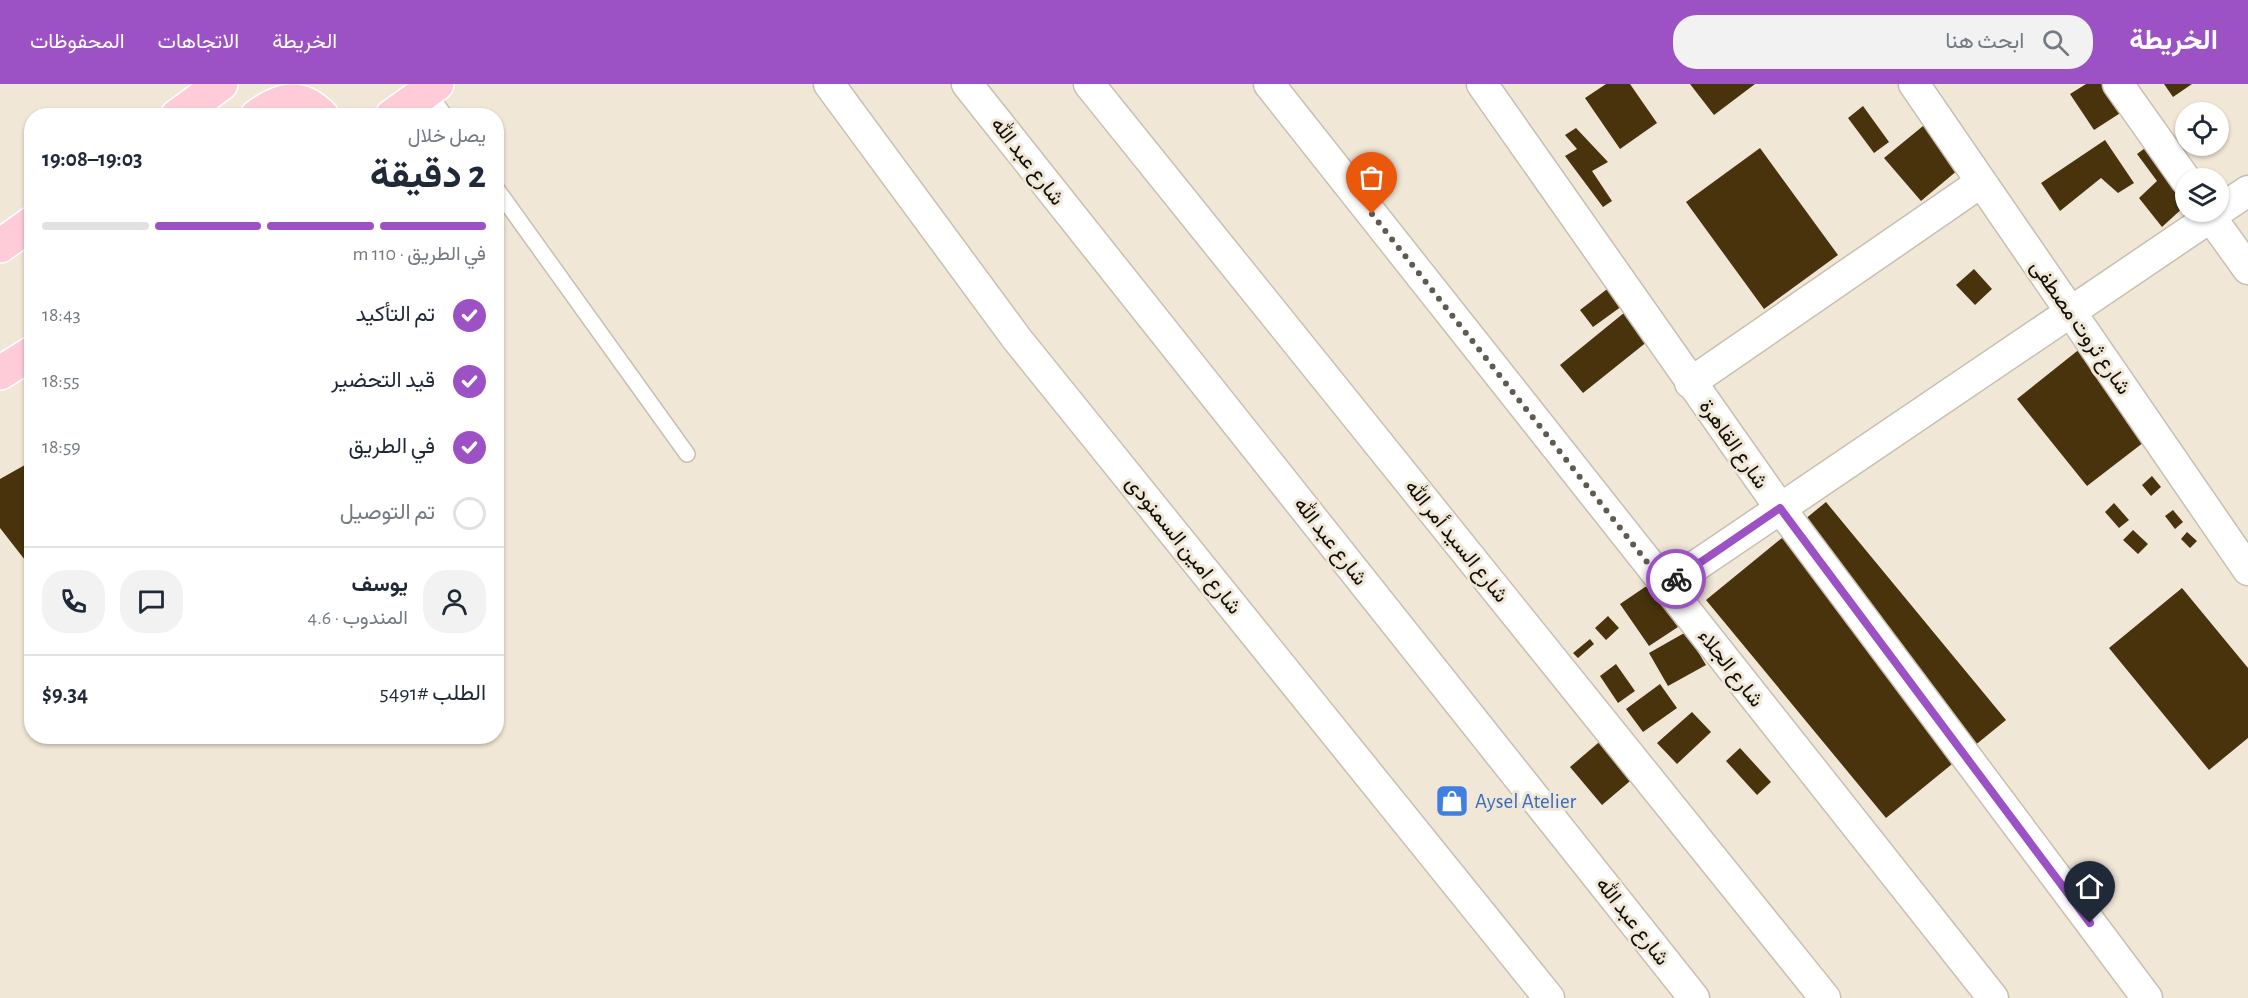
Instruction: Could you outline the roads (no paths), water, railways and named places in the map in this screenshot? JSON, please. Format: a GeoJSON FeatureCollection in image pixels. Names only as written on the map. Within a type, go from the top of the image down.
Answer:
{"type":"FeatureCollection","features":[{"type":"Feature","properties":{"kind":"main road"},"geometry":{"type":"LineString","coordinates":[[185,101],[221,84]]}},
{"type":"Feature","properties":{"kind":"main road"},"geometry":{"type":"LineString","coordinates":[[411,108],[436,97]]}},
{"type":"Feature","properties":{"kind":"main road"},"geometry":{"type":"LineString","coordinates":[[270,108],[282,101],[298,101],[315,108]]}},
{"type":"Feature","properties":{"kind":"main road"},"geometry":{"type":"LineString","coordinates":[[0,246],[24,229]]}},
{"type":"Feature","properties":{"kind":"main road"},"geometry":{"type":"LineString","coordinates":[[0,373],[24,358]]}},
{"type":"Feature","properties":{"kind":"street","name":"شارع امين السمنودى"},"geometry":{"type":"LineString","coordinates":[[829,84],[1017,339],[1549,998]]}},
{"type":"Feature","properties":{"kind":"street","name":"شارع عبد الله"},"geometry":{"type":"LineString","coordinates":[[967,84],[1694,998]]}},
{"type":"Feature","properties":{"kind":"street","name":"شارع السيد أمر الله"},"geometry":{"type":"LineString","coordinates":[[1089,84],[1825,998]]}},
{"type":"Feature","properties":{"kind":"street","name":"شارع الجلاء"},"geometry":{"type":"LineString","coordinates":[[1269,84],[1993,998]]}},
{"type":"Feature","properties":{"kind":"street","name":"شارع القاهرة"},"geometry":{"type":"LineString","coordinates":[[1482,84],[1780,508],[2147,998]]}},
{"type":"Feature","properties":{"kind":"street","name":"شارع ثروت مصطفى"},"geometry":{"type":"LineString","coordinates":[[1914,84],[2248,570]]}},
{"type":"Feature","properties":{"kind":"street"},"geometry":{"type":"LineString","coordinates":[[2118,84],[2178,168]]}},
{"type":"Feature","properties":{"kind":"street"},"geometry":{"type":"LineString","coordinates":[[1690,383],[1980,183]]}},
{"type":"Feature","properties":{"kind":"street"},"geometry":{"type":"LineString","coordinates":[[2229,203],[2248,191]]}},
{"type":"Feature","properties":{"kind":"street"},"geometry":{"type":"LineString","coordinates":[[1666,586],[2072,312],[2201,222]]}},
{"type":"Feature","properties":{"kind":"street"},"geometry":{"type":"LineString","coordinates":[[2219,222],[2248,269]]}},
{"type":"Feature","properties":{"kind":"lane"},"geometry":{"type":"LineString","coordinates":[[504,199],[687,454]]}},
{"type":"Feature","properties":{"kind":"place","name":"Aysel Atelier"},"geometry":{"type":"Point","coordinates":[1452,801]}}]}
